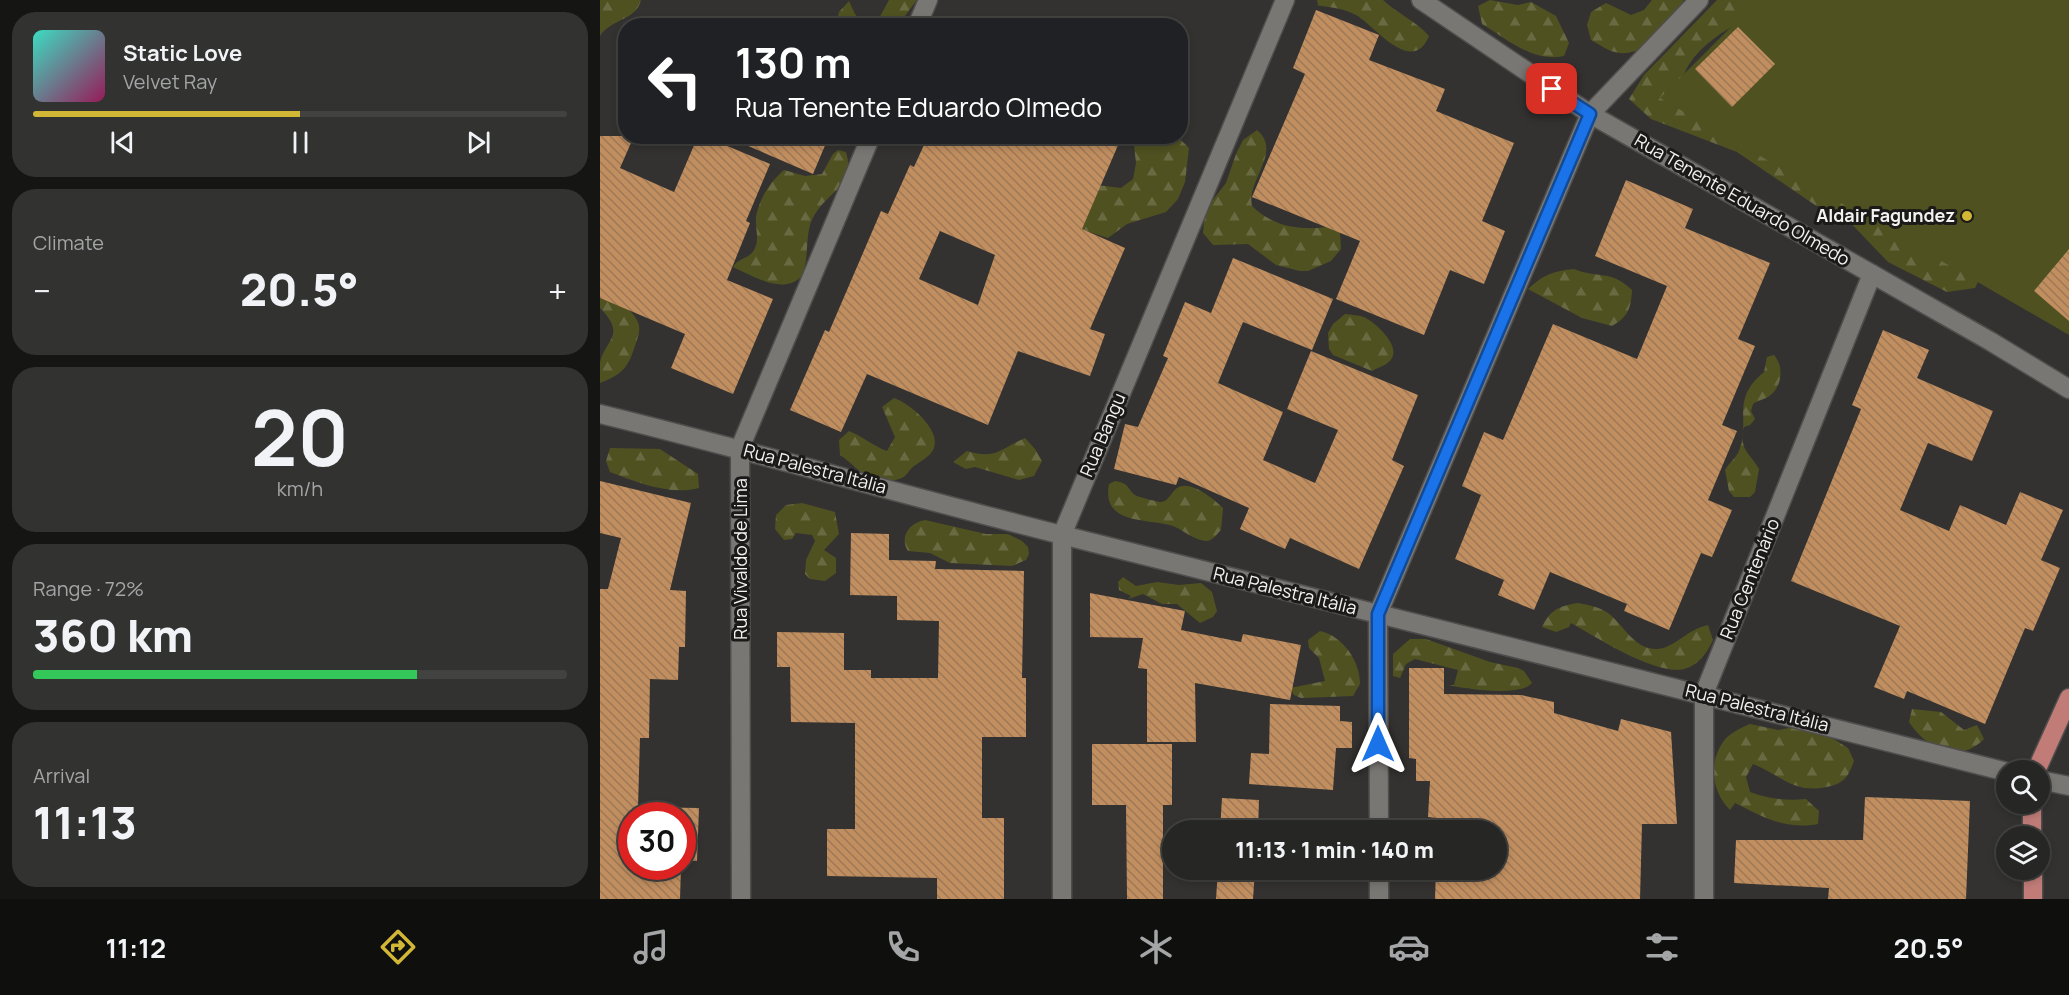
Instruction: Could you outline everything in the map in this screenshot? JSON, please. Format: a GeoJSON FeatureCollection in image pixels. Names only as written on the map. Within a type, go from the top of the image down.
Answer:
{"type":"FeatureCollection","features":[{"type":"Feature","properties":{"kind":"main road"},"geometry":{"type":"LineString","coordinates":[[2041,760],[2069,698]]}},
{"type":"Feature","properties":{"kind":"main road"},"geometry":{"type":"LineString","coordinates":[[2032,880],[2033,899]]}},
{"type":"Feature","properties":{"kind":"street"},"geometry":{"type":"LineString","coordinates":[[920,18],[928,0]]}},
{"type":"Feature","properties":{"kind":"street","name":"Rua Bangu"},"geometry":{"type":"LineString","coordinates":[[1062,899],[1062,536],[1285,0]]}},
{"type":"Feature","properties":{"kind":"street","name":"Rua Tenente Eduardo Olmedo"},"geometry":{"type":"LineString","coordinates":[[1421,0],[1590,114],[2069,389]]}},
{"type":"Feature","properties":{"kind":"street"},"geometry":{"type":"LineString","coordinates":[[1379,820],[1378,614],[1590,114],[1698,0]]}},
{"type":"Feature","properties":{"kind":"street","name":"Rua Vivaldo de Lima"},"geometry":{"type":"LineString","coordinates":[[741,899],[740,448],[868,144]]}},
{"type":"Feature","properties":{"kind":"street","name":"Rua Centenário"},"geometry":{"type":"LineString","coordinates":[[1704,899],[1704,694],[1872,274]]}},
{"type":"Feature","properties":{"kind":"street","name":"Rua Palestra Itália"},"geometry":{"type":"LineString","coordinates":[[600,414],[740,448],[1062,536],[1704,694],[1996,769]]}},
{"type":"Feature","properties":{"kind":"street"},"geometry":{"type":"LineString","coordinates":[[2050,782],[2069,786]]}},
{"type":"Feature","properties":{"kind":"street"},"geometry":{"type":"LineString","coordinates":[[1379,880],[1379,899]]}},
{"type":"Feature","properties":{"kind":"green space"},"geometry":{"type":"Polygon","coordinates":[[[600,0],[641,0],[634,12],[624,18],[618,18],[618,22],[604,30],[600,36],[600,0]]]}},
{"type":"Feature","properties":{"kind":"green space"},"geometry":{"type":"Polygon","coordinates":[[[889,0],[917,0],[903,18],[879,18],[889,0]]]}},
{"type":"Feature","properties":{"kind":"green space"},"geometry":{"type":"Polygon","coordinates":[[[1317,0],[1383,0],[1429,36],[1422,47],[1413,51],[1403,50],[1393,45],[1356,15],[1341,9],[1315,5],[1318,5],[1317,0]]]}},
{"type":"Feature","properties":{"kind":"green space"},"geometry":{"type":"Polygon","coordinates":[[[1490,0],[1518,5],[1531,2],[1556,16],[1569,43],[1564,56],[1542,56],[1531,53],[1482,24],[1478,6],[1490,0]]]}},
{"type":"Feature","properties":{"kind":"green space"},"geometry":{"type":"Polygon","coordinates":[[[1652,0],[1683,0],[1684,3],[1672,20],[1649,44],[1630,53],[1620,53],[1608,50],[1591,40],[1587,25],[1591,12],[1606,3],[1631,15],[1644,10],[1652,0]]]}},
{"type":"Feature","properties":{"kind":"green space"},"geometry":{"type":"Polygon","coordinates":[[[1717,0],[1787,0],[1734,26],[1710,42],[1690,63],[1678,88],[1987,262],[1975,288],[1947,292],[1888,262],[1843,215],[1815,205],[1737,152],[1651,119],[1629,99],[1644,75],[1717,0]]]}},
{"type":"Feature","properties":{"kind":"green space","name":"Aldair Fagundez"},"geometry":{"type":"Polygon","coordinates":[[[1758,0],[2069,0],[2069,335],[1660,98],[1758,0]]]}},
{"type":"Feature","properties":{"kind":"green space"},"geometry":{"type":"Polygon","coordinates":[[[849,1],[859,18],[838,18],[839,12],[849,1]]]}},
{"type":"Feature","properties":{"kind":"green space"},"geometry":{"type":"Polygon","coordinates":[[[1257,130],[1264,139],[1266,148],[1254,186],[1252,206],[1264,216],[1285,225],[1300,228],[1336,227],[1340,233],[1341,249],[1331,261],[1308,271],[1300,271],[1276,265],[1248,244],[1213,245],[1203,233],[1205,210],[1226,183],[1243,140],[1257,130]]]}},
{"type":"Feature","properties":{"kind":"green space"},"geometry":{"type":"Polygon","coordinates":[[[1134,144],[1185,144],[1189,148],[1185,182],[1178,199],[1166,212],[1127,224],[1108,238],[1071,226],[1097,185],[1121,188],[1133,179],[1136,163],[1134,144]]]}},
{"type":"Feature","properties":{"kind":"green space"},"geometry":{"type":"Polygon","coordinates":[[[838,150],[846,152],[848,163],[845,180],[821,206],[811,221],[806,262],[801,277],[793,282],[776,284],[758,279],[733,267],[754,250],[757,242],[757,210],[762,197],[774,180],[784,170],[805,176],[822,174],[833,154],[838,150]]]}},
{"type":"Feature","properties":{"kind":"green space"},"geometry":{"type":"Polygon","coordinates":[[[1574,269],[1617,279],[1632,290],[1631,302],[1622,319],[1612,326],[1582,318],[1528,289],[1549,274],[1574,269]]]}},
{"type":"Feature","properties":{"kind":"green space"},"geometry":{"type":"Polygon","coordinates":[[[600,289],[630,311],[637,320],[639,328],[628,364],[615,376],[600,383],[602,356],[613,332],[608,317],[600,308],[600,289]]]}},
{"type":"Feature","properties":{"kind":"green space"},"geometry":{"type":"Polygon","coordinates":[[[1345,314],[1364,317],[1385,335],[1394,353],[1388,362],[1372,371],[1333,355],[1329,349],[1328,333],[1333,324],[1345,314]]]}},
{"type":"Feature","properties":{"kind":"green space"},"geometry":{"type":"Polygon","coordinates":[[[1774,355],[1781,372],[1776,390],[1753,404],[1751,411],[1755,419],[1750,425],[1744,427],[1743,433],[1743,410],[1747,392],[1764,372],[1767,357],[1774,355]]]}},
{"type":"Feature","properties":{"kind":"green space"},"geometry":{"type":"Polygon","coordinates":[[[894,398],[908,405],[928,425],[933,433],[934,448],[902,478],[889,481],[877,480],[864,474],[840,455],[839,440],[849,431],[887,451],[895,437],[882,407],[894,398]]]}},
{"type":"Feature","properties":{"kind":"green space"},"geometry":{"type":"Polygon","coordinates":[[[1743,435],[1744,446],[1759,469],[1755,492],[1750,497],[1734,497],[1729,491],[1725,470],[1739,451],[1743,435]]]}},
{"type":"Feature","properties":{"kind":"green space"},"geometry":{"type":"Polygon","coordinates":[[[1025,438],[1042,461],[1034,476],[1019,480],[975,467],[966,469],[953,462],[967,451],[992,454],[1025,438]]]}},
{"type":"Feature","properties":{"kind":"green space"},"geometry":{"type":"Polygon","coordinates":[[[610,448],[660,449],[698,474],[699,488],[665,489],[642,484],[610,472],[606,461],[610,448]]]}},
{"type":"Feature","properties":{"kind":"green space"},"geometry":{"type":"Polygon","coordinates":[[[1115,481],[1124,483],[1137,496],[1160,502],[1182,486],[1195,488],[1208,495],[1223,508],[1221,530],[1215,537],[1203,541],[1173,526],[1119,514],[1112,507],[1108,498],[1109,484],[1115,481]]]}},
{"type":"Feature","properties":{"kind":"green space"},"geometry":{"type":"Polygon","coordinates":[[[802,503],[835,512],[839,534],[824,550],[836,558],[836,573],[825,581],[810,579],[805,574],[806,560],[815,541],[812,535],[796,533],[792,539],[784,540],[775,529],[776,515],[786,505],[802,503]]]}},
{"type":"Feature","properties":{"kind":"green space"},"geometry":{"type":"Polygon","coordinates":[[[925,520],[986,534],[1008,534],[1022,541],[1028,547],[1029,554],[1026,560],[1012,566],[950,563],[930,553],[908,551],[905,546],[907,531],[914,524],[925,520]]]}},
{"type":"Feature","properties":{"kind":"green space"},"geometry":{"type":"Polygon","coordinates":[[[1123,577],[1136,586],[1157,582],[1179,585],[1201,583],[1212,592],[1217,611],[1213,617],[1200,623],[1177,604],[1162,604],[1143,594],[1128,599],[1131,596],[1119,590],[1118,582],[1123,577]]]}},
{"type":"Feature","properties":{"kind":"green space"},"geometry":{"type":"Polygon","coordinates":[[[1578,603],[1605,611],[1635,640],[1647,648],[1668,646],[1700,627],[1708,625],[1713,640],[1705,654],[1694,665],[1672,670],[1626,654],[1571,623],[1569,627],[1556,632],[1542,627],[1548,616],[1556,610],[1578,603]]]}},
{"type":"Feature","properties":{"kind":"green space"},"geometry":{"type":"Polygon","coordinates":[[[1320,631],[1336,638],[1353,658],[1360,684],[1353,696],[1301,698],[1294,695],[1290,688],[1325,681],[1319,658],[1309,648],[1308,640],[1320,631]]]}},
{"type":"Feature","properties":{"kind":"green space"},"geometry":{"type":"Polygon","coordinates":[[[1410,639],[1426,639],[1490,662],[1518,668],[1524,671],[1532,683],[1517,690],[1505,691],[1457,687],[1449,685],[1454,685],[1458,670],[1415,659],[1406,664],[1400,678],[1393,676],[1393,654],[1410,639]]]}},
{"type":"Feature","properties":{"kind":"green space"},"geometry":{"type":"Polygon","coordinates":[[[1912,709],[1941,712],[1964,730],[1977,725],[1984,739],[1964,751],[1954,752],[1934,746],[1924,739],[1909,722],[1912,709]]]}},
{"type":"Feature","properties":{"kind":"green space"},"geometry":{"type":"Polygon","coordinates":[[[1750,724],[1778,730],[1806,725],[1821,731],[1848,748],[1854,761],[1852,767],[1841,782],[1832,786],[1805,788],[1796,786],[1753,764],[1746,777],[1750,792],[1778,799],[1806,799],[1819,811],[1818,824],[1785,824],[1735,803],[1730,810],[1724,803],[1714,778],[1715,759],[1726,739],[1735,731],[1750,724]]]}},
{"type":"Feature","properties":{"kind":"building"},"geometry":{"type":"Polygon","coordinates":[[[1316,10],[1379,35],[1369,60],[1445,89],[1436,111],[1514,143],[1482,221],[1505,231],[1484,284],[1450,270],[1424,335],[1336,299],[1360,241],[1252,197],[1305,74],[1293,68],[1316,10]]]}},
{"type":"Feature","properties":{"kind":"building"},"geometry":{"type":"Polygon","coordinates":[[[1738,27],[1775,64],[1732,107],[1695,69],[1738,27]]]}},
{"type":"Feature","properties":{"kind":"building"},"geometry":{"type":"Polygon","coordinates":[[[600,136],[618,136],[618,144],[630,144],[620,168],[674,192],[695,144],[723,144],[770,164],[746,221],[750,223],[727,280],[773,299],[733,394],[671,368],[685,334],[600,298],[600,136]]]}},
{"type":"Feature","properties":{"kind":"building"},"geometry":{"type":"Polygon","coordinates":[[[744,144],[826,144],[813,174],[744,144]]]}},
{"type":"Feature","properties":{"kind":"building"},"geometry":{"type":"Polygon","coordinates":[[[924,144],[1119,144],[1082,229],[1125,248],[1090,329],[1105,334],[1090,376],[1018,351],[988,425],[867,374],[841,432],[790,410],[825,330],[829,332],[881,211],[888,214],[910,165],[914,167],[924,144]],[[940,231],[919,279],[978,305],[995,255],[940,231]]]}},
{"type":"Feature","properties":{"kind":"building"},"geometry":{"type":"Polygon","coordinates":[[[1626,180],[1693,209],[1685,228],[1770,263],[1738,339],[1755,346],[1722,425],[1737,431],[1708,500],[1732,510],[1712,557],[1701,553],[1669,630],[1624,611],[1627,604],[1550,572],[1534,610],[1498,595],[1504,580],[1455,559],[1481,495],[1462,486],[1484,432],[1503,440],[1553,324],[1637,359],[1667,286],[1595,256],[1626,180]]]}},
{"type":"Feature","properties":{"kind":"building"},"geometry":{"type":"Polygon","coordinates":[[[2069,249],[2069,321],[2034,291],[2069,249]]]}},
{"type":"Feature","properties":{"kind":"building"},"geometry":{"type":"Polygon","coordinates":[[[1233,258],[1333,299],[1312,350],[1243,322],[1218,383],[1283,412],[1263,460],[1315,483],[1338,430],[1287,409],[1311,351],[1418,395],[1392,460],[1404,466],[1359,569],[1290,538],[1285,549],[1240,529],[1249,508],[1179,477],[1176,485],[1114,469],[1125,424],[1138,427],[1168,358],[1163,356],[1185,302],[1211,313],[1233,258]]]}},
{"type":"Feature","properties":{"kind":"building"},"geometry":{"type":"Polygon","coordinates":[[[1883,330],[1929,350],[1917,378],[1993,411],[1972,461],[1928,443],[1900,510],[1949,531],[1960,505],[2006,525],[2020,492],[2063,510],[2041,560],[2060,568],[2033,631],[2025,628],[1985,724],[1907,691],[1904,699],[1874,687],[1900,626],[1791,581],[1861,409],[1852,405],[1883,330]]]}},
{"type":"Feature","properties":{"kind":"building"},"geometry":{"type":"Polygon","coordinates":[[[600,481],[691,503],[670,590],[686,591],[685,647],[679,647],[678,680],[650,679],[649,738],[640,738],[638,802],[618,802],[618,880],[681,880],[680,899],[600,899],[600,589],[608,589],[621,538],[600,533],[600,481]]]}},
{"type":"Feature","properties":{"kind":"building"},"geometry":{"type":"Polygon","coordinates":[[[851,533],[889,534],[889,560],[936,561],[935,569],[1024,571],[1022,678],[1026,678],[1026,737],[982,737],[982,818],[1004,818],[1004,899],[937,899],[937,878],[827,876],[827,829],[855,829],[855,723],[791,722],[790,667],[777,667],[777,632],[844,633],[844,670],[871,670],[871,678],[938,678],[939,621],[897,620],[897,596],[850,595],[851,533]]]}},
{"type":"Feature","properties":{"kind":"building"},"geometry":{"type":"Polygon","coordinates":[[[1090,593],[1185,611],[1181,630],[1241,642],[1243,634],[1301,645],[1290,700],[1195,683],[1196,742],[1147,742],[1147,669],[1138,668],[1143,638],[1090,637],[1090,593]]]}},
{"type":"Feature","properties":{"kind":"building"},"geometry":{"type":"Polygon","coordinates":[[[1409,668],[1444,668],[1444,694],[1521,695],[1554,702],[1554,713],[1618,731],[1621,719],[1671,732],[1677,824],[1642,824],[1640,899],[1435,899],[1436,880],[1507,880],[1507,820],[1437,820],[1437,818],[1428,817],[1430,781],[1416,781],[1416,759],[1409,758],[1409,668]]]}},
{"type":"Feature","properties":{"kind":"building"},"geometry":{"type":"Polygon","coordinates":[[[1270,704],[1340,706],[1340,721],[1352,722],[1352,748],[1336,748],[1333,790],[1249,784],[1251,753],[1269,754],[1270,704]]]}},
{"type":"Feature","properties":{"kind":"building"},"geometry":{"type":"Polygon","coordinates":[[[1092,744],[1172,744],[1172,805],[1163,805],[1162,820],[1163,899],[1127,899],[1126,805],[1092,805],[1092,744]]]}},
{"type":"Feature","properties":{"kind":"building"},"geometry":{"type":"Polygon","coordinates":[[[1865,797],[1970,801],[1966,899],[1828,899],[1829,888],[1734,883],[1736,840],[1863,840],[1865,797]]]}},
{"type":"Feature","properties":{"kind":"building"},"geometry":{"type":"Polygon","coordinates":[[[1222,798],[1259,800],[1258,820],[1221,820],[1222,798]]]}},
{"type":"Feature","properties":{"kind":"building"},"geometry":{"type":"Polygon","coordinates":[[[696,808],[699,808],[696,861],[696,808]]]}},
{"type":"Feature","properties":{"kind":"building"},"geometry":{"type":"Polygon","coordinates":[[[1217,880],[1254,880],[1253,899],[1216,899],[1217,880]]]}},
{"type":"Feature","properties":{"kind":"place","name":"Aldair Fagundez"},"geometry":{"type":"Point","coordinates":[1967,216]}},
{"type":"Feature","properties":{"kind":"route"},"geometry":{"type":"LineString","coordinates":[[1378,744],[1378,614],[1590,114],[1552,89]]}}]}
